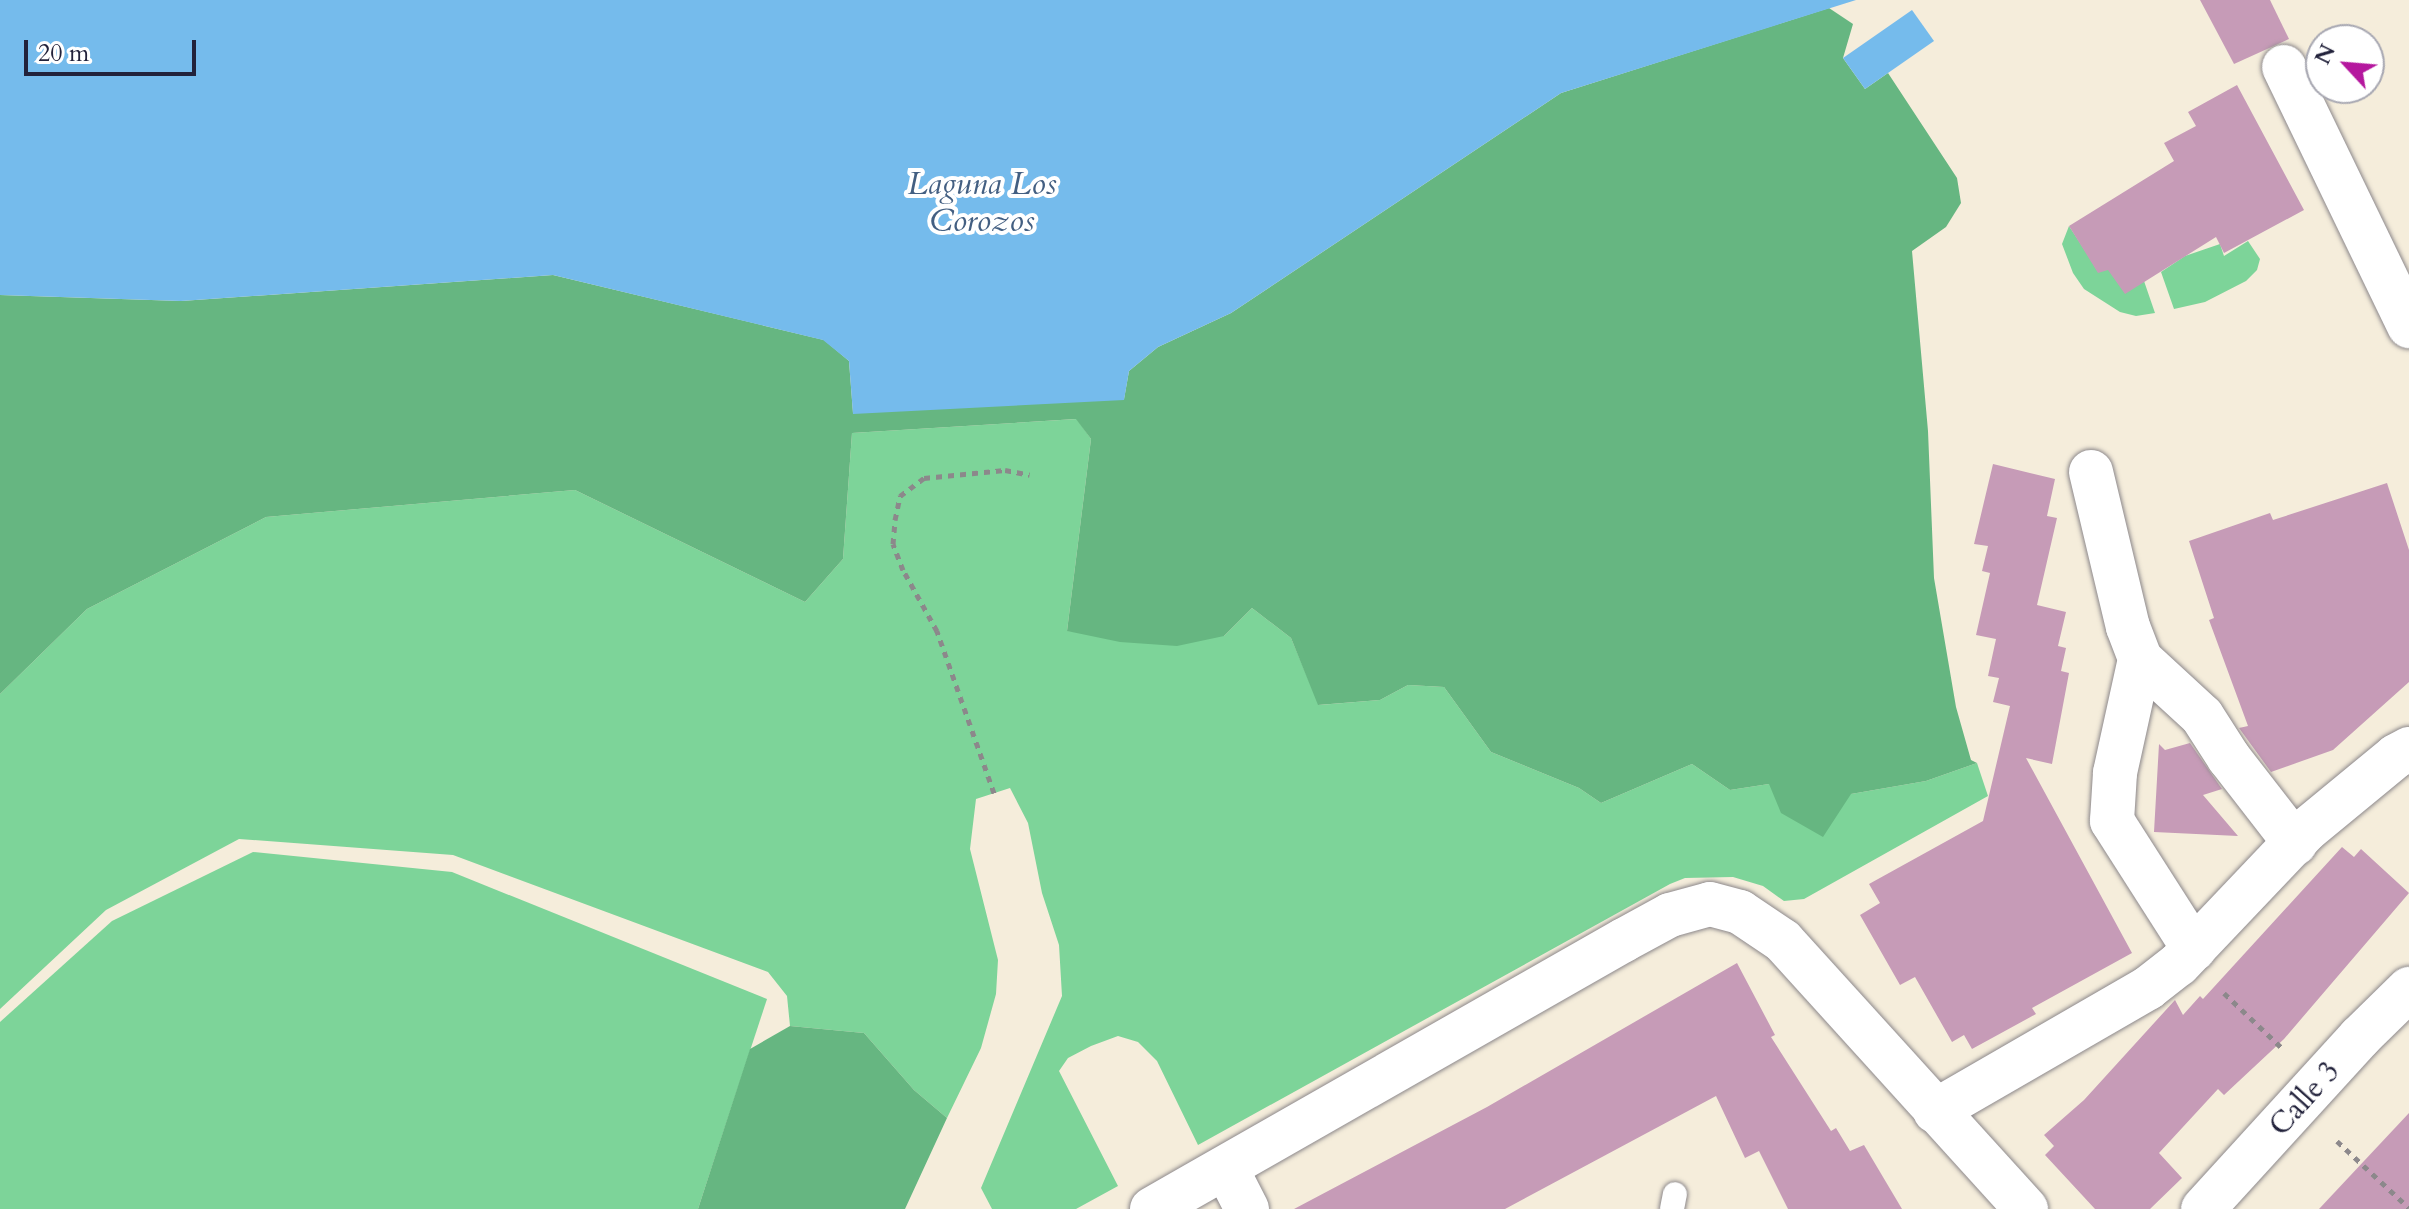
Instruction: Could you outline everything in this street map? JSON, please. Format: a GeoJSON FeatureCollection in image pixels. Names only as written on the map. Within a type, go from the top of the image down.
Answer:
{"type":"FeatureCollection","features":[{"type":"Feature","properties":{"kind":"street"},"geometry":{"type":"LineString","coordinates":[[2284,67],[2409,326]]}},
{"type":"Feature","properties":{"kind":"street"},"geometry":{"type":"LineString","coordinates":[[2091,472],[2128,627],[2140,659],[2202,716],[2229,758],[2295,843]]}},
{"type":"Feature","properties":{"kind":"street"},"geometry":{"type":"LineString","coordinates":[[2140,659],[2115,773],[2112,821],[2194,949]]}},
{"type":"Feature","properties":{"kind":"street"},"geometry":{"type":"LineString","coordinates":[[1935,1111],[2148,988],[2194,949],[2295,843],[2405,761]]}},
{"type":"Feature","properties":{"kind":"street"},"geometry":{"type":"LineString","coordinates":[[1152,1209],[1624,940],[1670,915],[1710,904],[1740,912],[1783,941],[2026,1209]]}},
{"type":"Feature","properties":{"kind":"street","name":"Calle 3"},"geometry":{"type":"LineString","coordinates":[[2203,1209],[2360,1037],[2409,989]]}},
{"type":"Feature","properties":{"kind":"street"},"geometry":{"type":"LineString","coordinates":[[1226,1168],[1247,1209]]}},
{"type":"Feature","properties":{"kind":"path"},"geometry":{"type":"LineString","coordinates":[[994,793],[937,631],[903,570],[893,544],[895,520],[900,496],[924,478],[1005,470],[1030,475]]}},
{"type":"Feature","properties":{"kind":"path"},"geometry":{"type":"LineString","coordinates":[[2219,989],[2283,1050]]}},
{"type":"Feature","properties":{"kind":"path"},"geometry":{"type":"LineString","coordinates":[[2328,1132],[2409,1208]]}},
{"type":"Feature","properties":{"kind":"green space"},"geometry":{"type":"Polygon","coordinates":[[[1829,8],[1853,24],[1843,58],[1865,89],[1888,73],[1957,178],[1961,203],[1946,227],[1912,251],[1928,431],[1934,578],[1956,707],[1971,760],[1977,763],[1926,781],[1851,794],[1823,837],[1781,813],[1769,784],[1730,790],[1692,764],[1601,803],[1579,788],[1491,752],[1444,687],[1408,685],[1380,700],[1318,705],[1291,638],[1252,608],[1224,636],[1177,646],[1120,642],[1067,631],[1091,439],[1076,419],[852,433],[843,559],[805,602],[575,490],[266,517],[87,609],[0,694],[0,295],[181,301],[553,275],[824,340],[849,361],[853,413],[1124,399],[1129,371],[1158,347],[1231,313],[1561,93],[1829,8]]]}},
{"type":"Feature","properties":{"kind":"green space"},"geometry":{"type":"Polygon","coordinates":[[[2069,226],[2099,272],[2107,268],[2144,281],[2155,313],[2136,316],[2120,312],[2084,289],[2073,273],[2062,244],[2069,226]]]}},
{"type":"Feature","properties":{"kind":"green space"},"geometry":{"type":"Polygon","coordinates":[[[2248,241],[2260,259],[2257,270],[2246,281],[2205,302],[2174,309],[2161,272],[2185,256],[2220,244],[2224,256],[2248,241]]]}},
{"type":"Feature","properties":{"kind":"green space"},"geometry":{"type":"Polygon","coordinates":[[[1077,419],[1091,439],[1067,631],[1224,636],[1252,608],[1291,638],[1319,705],[1380,700],[1408,685],[1444,687],[1491,752],[1579,788],[1601,803],[1692,764],[1730,790],[1769,784],[1851,794],[1926,781],[1977,763],[1988,796],[1804,899],[1784,901],[1763,886],[1733,877],[1685,878],[1670,884],[1198,1145],[1157,1061],[1138,1042],[1118,1036],[1091,1046],[1068,1058],[1059,1071],[1118,1186],[1076,1209],[992,1209],[981,1188],[1062,996],[1059,945],[1042,893],[1028,823],[1010,788],[976,799],[970,849],[998,960],[996,994],[981,1048],[947,1118],[914,1090],[864,1033],[790,1026],[787,996],[768,972],[453,855],[239,839],[106,910],[0,1009],[0,694],[87,609],[266,517],[575,490],[805,602],[843,559],[852,433],[1077,419]]]}},
{"type":"Feature","properties":{"kind":"green space"},"geometry":{"type":"Polygon","coordinates":[[[253,852],[452,872],[767,999],[698,1209],[0,1209],[0,1022],[112,921],[253,852]]]}},
{"type":"Feature","properties":{"kind":"green space"},"geometry":{"type":"Polygon","coordinates":[[[790,1026],[864,1033],[914,1090],[947,1118],[905,1209],[698,1209],[750,1049],[790,1026]]]}},
{"type":"Feature","properties":{"kind":"water","name":"Laguna Los Corozos"},"geometry":{"type":"Polygon","coordinates":[[[0,0],[1856,0],[1561,93],[1231,313],[1158,347],[1129,371],[1124,400],[853,414],[849,361],[823,340],[553,275],[181,301],[0,295],[0,0]]]}},
{"type":"Feature","properties":{"kind":"water"},"geometry":{"type":"Polygon","coordinates":[[[1912,10],[1934,41],[1865,89],[1843,58],[1912,10]]]}},
{"type":"Feature","properties":{"kind":"building"},"geometry":{"type":"Polygon","coordinates":[[[2200,0],[2270,0],[2289,39],[2234,64],[2200,0]]]}},
{"type":"Feature","properties":{"kind":"building"},"geometry":{"type":"Polygon","coordinates":[[[2237,85],[2304,210],[2224,253],[2216,237],[2125,294],[2108,270],[2098,273],[2069,226],[2174,161],[2164,143],[2196,126],[2188,112],[2237,85]]]}},
{"type":"Feature","properties":{"kind":"building"},"geometry":{"type":"Polygon","coordinates":[[[1993,464],[2055,479],[2047,516],[2057,518],[2037,605],[2066,612],[2058,646],[2066,648],[2061,671],[2069,673],[2052,764],[2026,758],[2132,953],[2032,1008],[2036,1014],[1972,1049],[1964,1035],[1952,1042],[1915,977],[1900,985],[1860,915],[1880,903],[1869,884],[1983,821],[2010,706],[1993,702],[1999,678],[1988,676],[1996,639],[1976,635],[1990,573],[1982,571],[1988,546],[1974,544],[1993,464]]]}},
{"type":"Feature","properties":{"kind":"building"},"geometry":{"type":"Polygon","coordinates":[[[2387,483],[2409,550],[2409,682],[2333,750],[2271,772],[2239,728],[2248,726],[2209,620],[2214,618],[2189,541],[2270,513],[2273,520],[2387,483]]]}},
{"type":"Feature","properties":{"kind":"building"},"geometry":{"type":"Polygon","coordinates":[[[2190,743],[2222,789],[2203,795],[2238,836],[2154,832],[2159,744],[2165,750],[2190,743]]]}},
{"type":"Feature","properties":{"kind":"building"},"geometry":{"type":"Polygon","coordinates":[[[2342,847],[2354,857],[2361,849],[2409,893],[2284,1039],[2224,1095],[2218,1089],[2159,1153],[2182,1178],[2150,1209],[2095,1209],[2045,1155],[2054,1146],[2044,1135],[2084,1100],[2175,1000],[2183,1015],[2200,996],[2203,999],[2342,847]]]}},
{"type":"Feature","properties":{"kind":"building"},"geometry":{"type":"Polygon","coordinates":[[[1737,963],[1775,1035],[1771,1037],[1831,1131],[1836,1128],[1850,1151],[1864,1145],[1902,1209],[1788,1209],[1759,1151],[1745,1158],[1716,1096],[1505,1209],[1294,1209],[1487,1107],[1737,963]]]}},
{"type":"Feature","properties":{"kind":"building"},"geometry":{"type":"Polygon","coordinates":[[[2409,1113],[2409,1209],[2319,1209],[2409,1113]]]}}]}
